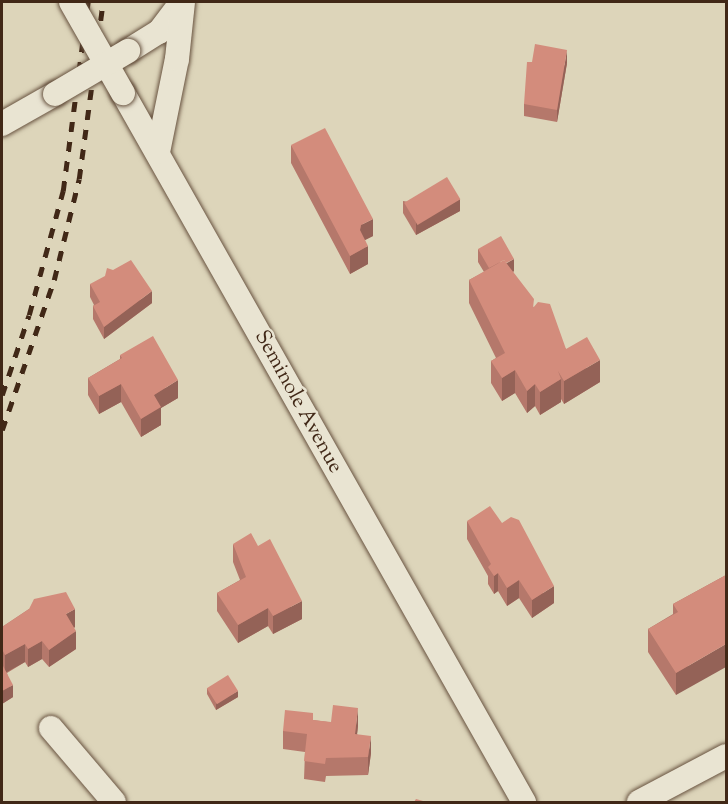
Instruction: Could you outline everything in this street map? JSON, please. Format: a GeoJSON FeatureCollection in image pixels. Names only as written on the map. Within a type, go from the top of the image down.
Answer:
{"type":"FeatureCollection","features":[{"type":"Feature","properties":{"kind":"street","name":"Seminole Avenue"},"geometry":{"type":"LineString","coordinates":[[71,2],[524,802]]}},
{"type":"Feature","properties":{"kind":"street"},"geometry":{"type":"LineString","coordinates":[[2,124],[159,32],[182,2]]}},
{"type":"Feature","properties":{"kind":"street"},"geometry":{"type":"LineString","coordinates":[[158,152],[177,59],[182,2]]}},
{"type":"Feature","properties":{"kind":"street"},"geometry":{"type":"LineString","coordinates":[[51,728],[114,802]]}},
{"type":"Feature","properties":{"kind":"street"},"geometry":{"type":"LineString","coordinates":[[639,802],[726,756]]}},
{"type":"Feature","properties":{"kind":"building"},"geometry":{"type":"Polygon","coordinates":[[[535,44],[567,50],[557,110],[524,104],[527,62],[532,62],[535,44]]]}},
{"type":"Feature","properties":{"kind":"building"},"geometry":{"type":"Polygon","coordinates":[[[325,128],[373,219],[361,225],[360,230],[368,246],[350,256],[291,145],[325,128]]]}},
{"type":"Feature","properties":{"kind":"building"},"geometry":{"type":"Polygon","coordinates":[[[447,177],[460,199],[418,225],[404,203],[447,177]]]}},
{"type":"Feature","properties":{"kind":"building"},"geometry":{"type":"Polygon","coordinates":[[[501,236],[514,259],[506,263],[504,260],[489,268],[478,249],[501,236]]]}},
{"type":"Feature","properties":{"kind":"building"},"geometry":{"type":"Polygon","coordinates":[[[131,260],[152,291],[104,327],[93,306],[100,302],[90,284],[105,276],[107,268],[113,270],[131,260]]]}},
{"type":"Feature","properties":{"kind":"building"},"geometry":{"type":"Polygon","coordinates":[[[504,260],[534,299],[533,308],[538,302],[550,304],[566,349],[587,337],[600,360],[564,381],[558,371],[561,379],[540,392],[535,384],[527,391],[515,370],[502,378],[491,361],[505,353],[469,280],[504,260]]]}},
{"type":"Feature","properties":{"kind":"building"},"geometry":{"type":"Polygon","coordinates":[[[153,336],[178,380],[154,395],[161,407],[141,419],[121,384],[99,396],[88,378],[122,358],[120,355],[153,336]]]}},
{"type":"Feature","properties":{"kind":"building"},"geometry":{"type":"Polygon","coordinates":[[[490,506],[502,523],[511,517],[519,520],[554,586],[532,600],[519,580],[507,588],[498,573],[494,576],[488,567],[491,564],[467,521],[490,506]]]}},
{"type":"Feature","properties":{"kind":"building"},"geometry":{"type":"Polygon","coordinates":[[[251,533],[258,546],[270,539],[302,601],[273,616],[268,608],[238,625],[217,593],[246,577],[233,544],[251,533]]]}},
{"type":"Feature","properties":{"kind":"building"},"geometry":{"type":"Polygon","coordinates":[[[726,575],[726,644],[676,673],[648,629],[678,612],[673,604],[726,575]]]}},
{"type":"Feature","properties":{"kind":"building"},"geometry":{"type":"Polygon","coordinates":[[[66,592],[75,609],[66,614],[76,631],[49,650],[42,641],[28,649],[25,644],[5,655],[2,649],[2,627],[29,609],[34,599],[66,592]]]}},
{"type":"Feature","properties":{"kind":"building"},"geometry":{"type":"Polygon","coordinates":[[[2,664],[13,685],[2,691],[2,664]]]}},
{"type":"Feature","properties":{"kind":"building"},"geometry":{"type":"Polygon","coordinates":[[[228,675],[238,691],[217,704],[207,688],[228,675]]]}},
{"type":"Feature","properties":{"kind":"building"},"geometry":{"type":"Polygon","coordinates":[[[333,705],[358,708],[355,734],[371,736],[368,757],[326,758],[325,764],[304,761],[307,734],[283,731],[285,710],[313,713],[313,720],[331,722],[333,705]]]}},
{"type":"Feature","properties":{"kind":"railway"},"geometry":{"type":"LineString","coordinates":[[2,395],[29,315],[63,191],[88,2]]}},
{"type":"Feature","properties":{"kind":"railway"},"geometry":{"type":"LineString","coordinates":[[2,430],[54,280],[79,179],[103,2]]}}]}
